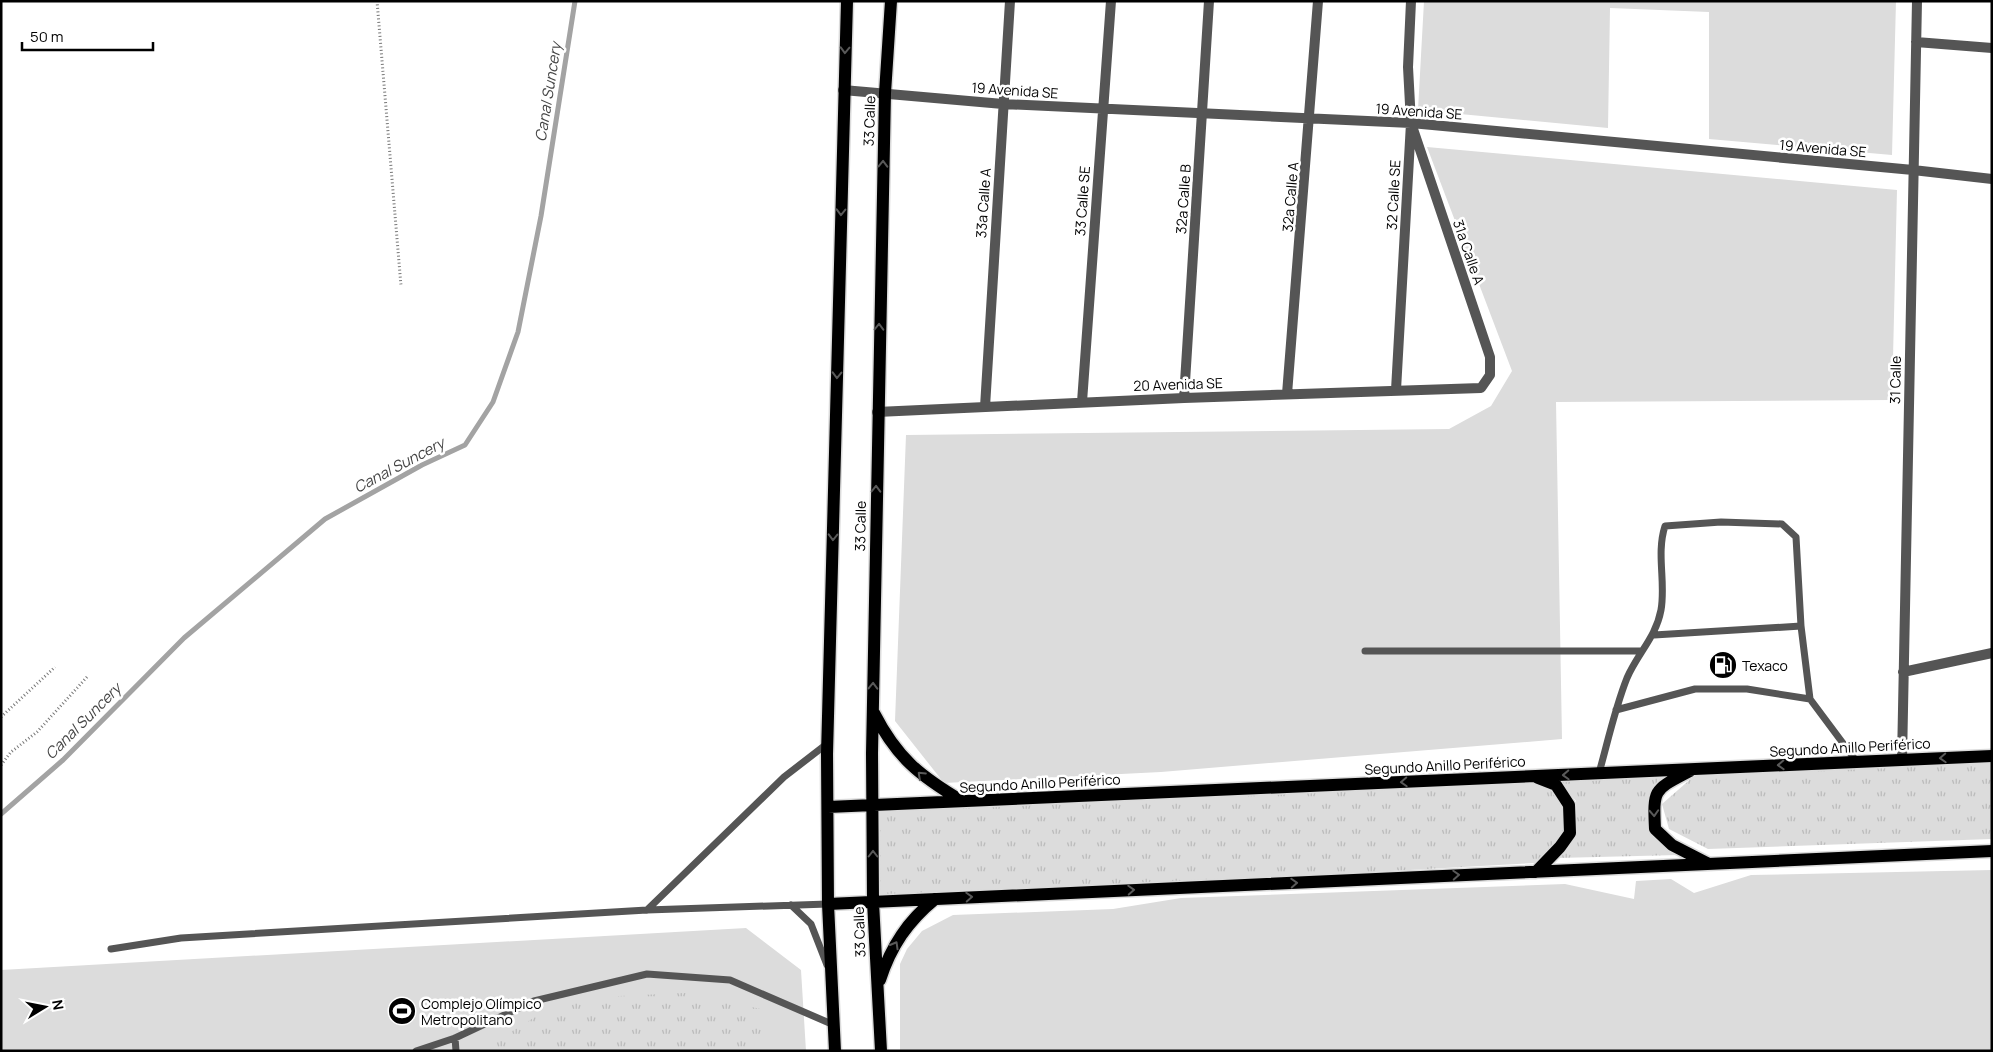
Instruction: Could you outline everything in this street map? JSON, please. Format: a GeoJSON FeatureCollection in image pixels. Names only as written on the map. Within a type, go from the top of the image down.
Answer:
{"type":"FeatureCollection","features":[{"type":"Feature","properties":{"kind":"main road","name":"33 Calle"},"geometry":{"type":"LineString","coordinates":[[836,1051],[828,904],[828,743],[847,1]]}},
{"type":"Feature","properties":{"kind":"main road","name":"33 Calle"},"geometry":{"type":"LineString","coordinates":[[881,1051],[873,902],[872,805],[877,412],[885,93],[890,1]]}},
{"type":"Feature","properties":{"kind":"main road"},"geometry":{"type":"LineString","coordinates":[[873,710],[897,752],[927,780],[962,801]]}},
{"type":"Feature","properties":{"kind":"main road","name":"Segundo Anillo Periférico"},"geometry":{"type":"LineString","coordinates":[[828,807],[1992,756]]}},
{"type":"Feature","properties":{"kind":"main road"},"geometry":{"type":"LineString","coordinates":[[1694,769],[1663,785],[1653,799],[1655,830],[1672,845],[1708,864]]}},
{"type":"Feature","properties":{"kind":"main road"},"geometry":{"type":"LineString","coordinates":[[1532,776],[1556,785],[1569,805],[1570,833],[1560,847],[1536,872]]}},
{"type":"Feature","properties":{"kind":"main road"},"geometry":{"type":"LineString","coordinates":[[828,904],[1992,851]]}},
{"type":"Feature","properties":{"kind":"main road"},"geometry":{"type":"LineString","coordinates":[[877,990],[887,958],[903,930],[918,913],[935,899]]}},
{"type":"Feature","properties":{"kind":"street","name":"33a Calle A"},"geometry":{"type":"LineString","coordinates":[[985,407],[1010,1]]}},
{"type":"Feature","properties":{"kind":"street","name":"33 Calle SE"},"geometry":{"type":"LineString","coordinates":[[1082,402],[1111,1]]}},
{"type":"Feature","properties":{"kind":"street","name":"32a Calle B"},"geometry":{"type":"LineString","coordinates":[[1184,398],[1209,1]]}},
{"type":"Feature","properties":{"kind":"street","name":"32a Calle A"},"geometry":{"type":"LineString","coordinates":[[1287,394],[1318,1]]}},
{"type":"Feature","properties":{"kind":"street","name":"32 Calle SE"},"geometry":{"type":"LineString","coordinates":[[1396,390],[1411,123],[1408,67],[1411,1]]}},
{"type":"Feature","properties":{"kind":"street","name":"31 Calle"},"geometry":{"type":"LineString","coordinates":[[1902,760],[1916,1]]}},
{"type":"Feature","properties":{"kind":"street"},"geometry":{"type":"LineString","coordinates":[[1916,42],[1992,48]]}},
{"type":"Feature","properties":{"kind":"street","name":"19 Avenida SE"},"geometry":{"type":"LineString","coordinates":[[844,90],[1003,104],[1411,123],[1992,179]]}},
{"type":"Feature","properties":{"kind":"street","name":"31a Calle A"},"geometry":{"type":"LineString","coordinates":[[1411,123],[1490,357],[1490,375],[1481,388]]}},
{"type":"Feature","properties":{"kind":"street","name":"20 Avenida SE"},"geometry":{"type":"LineString","coordinates":[[877,412],[1082,402],[1481,388]]}},
{"type":"Feature","properties":{"kind":"street"},"geometry":{"type":"LineString","coordinates":[[1903,672],[1992,654]]}},
{"type":"Feature","properties":{"kind":"lane"},"geometry":{"type":"LineString","coordinates":[[1600,773],[1616,710],[1628,676],[1642,650],[1654,635],[1661,608],[1661,540],[1665,526],[1721,522],[1782,524],[1796,537],[1801,626],[1810,698],[1857,762]]}},
{"type":"Feature","properties":{"kind":"lane"},"geometry":{"type":"LineString","coordinates":[[1654,635],[1801,626]]}},
{"type":"Feature","properties":{"kind":"lane"},"geometry":{"type":"LineString","coordinates":[[1365,651],[1642,650]]}},
{"type":"Feature","properties":{"kind":"lane"},"geometry":{"type":"LineString","coordinates":[[1616,710],[1695,689],[1746,689],[1810,698]]}},
{"type":"Feature","properties":{"kind":"lane"},"geometry":{"type":"LineString","coordinates":[[647,910],[784,777],[828,743]]}},
{"type":"Feature","properties":{"kind":"lane"},"geometry":{"type":"LineString","coordinates":[[111,949],[181,938],[647,910],[828,904]]}},
{"type":"Feature","properties":{"kind":"lane"},"geometry":{"type":"LineString","coordinates":[[791,905],[810,924],[832,978]]}},
{"type":"Feature","properties":{"kind":"lane"},"geometry":{"type":"LineString","coordinates":[[416,1051],[455,1038],[534,1001],[647,974],[730,980],[834,1025]]}},
{"type":"Feature","properties":{"kind":"lane"},"geometry":{"type":"LineString","coordinates":[[455,1038],[456,1051]]}},
{"type":"Feature","properties":{"kind":"path"},"geometry":{"type":"LineString","coordinates":[[377,1],[401,286]]}},
{"type":"Feature","properties":{"kind":"path"},"geometry":{"type":"LineString","coordinates":[[1,717],[55,667]]}},
{"type":"Feature","properties":{"kind":"path"},"geometry":{"type":"LineString","coordinates":[[1,765],[11,752],[37,732],[87,677]]}},
{"type":"Feature","properties":{"kind":"green space"},"geometry":{"type":"Polygon","coordinates":[[[1424,1],[1896,1],[1892,155],[1709,139],[1709,12],[1610,8],[1608,128],[1418,110],[1424,1]]]}},
{"type":"Feature","properties":{"kind":"green space"},"geometry":{"type":"Polygon","coordinates":[[[1427,147],[1897,190],[1892,400],[1556,402],[1562,739],[1161,772],[944,783],[895,721],[906,435],[1449,429],[1491,406],[1512,371],[1427,147]]]}},
{"type":"Feature","properties":{"kind":"green space"},"geometry":{"type":"Polygon","coordinates":[[[1992,762],[1992,839],[1708,849],[1669,829],[1662,804],[1694,776],[1992,762]]]}},
{"type":"Feature","properties":{"kind":"green space"},"geometry":{"type":"Polygon","coordinates":[[[1669,771],[1651,799],[1653,831],[1678,855],[1557,858],[1577,833],[1576,801],[1554,776],[1669,771]]]}},
{"type":"Feature","properties":{"kind":"green space"},"geometry":{"type":"Polygon","coordinates":[[[1530,776],[1554,786],[1566,806],[1567,831],[1558,846],[1535,863],[874,900],[872,810],[1530,776]]]}},
{"type":"Feature","properties":{"kind":"green space"},"geometry":{"type":"Polygon","coordinates":[[[1992,870],[1992,1051],[900,1051],[900,964],[907,949],[922,931],[953,915],[1113,909],[1181,898],[1565,884],[1634,899],[1636,881],[1671,879],[1694,893],[1751,875],[1992,870]]]}},
{"type":"Feature","properties":{"kind":"green space","name":"Complejo Olímpico Metropolitano"},"geometry":{"type":"Polygon","coordinates":[[[746,928],[801,970],[806,1051],[1,1051],[1,970],[746,928]]]}},
{"type":"Feature","properties":{"kind":"green space"},"geometry":{"type":"Polygon","coordinates":[[[684,993],[761,1009],[764,1051],[493,1051],[493,1043],[543,1012],[598,997],[684,993]]]}},
{"type":"Feature","properties":{"kind":"waterway","name":"Canal Suncery"},"geometry":{"type":"LineString","coordinates":[[1,814],[63,760],[184,638],[325,519],[422,465],[465,445],[493,402],[518,332],[541,216],[575,1]]}},
{"type":"Feature","properties":{"kind":"place","name":"Texaco"},"geometry":{"type":"Point","coordinates":[1723,665]}},
{"type":"Feature","properties":{"kind":"place","name":"Complejo Olímpico Metropolitano"},"geometry":{"type":"Point","coordinates":[402,1011]}}]}
